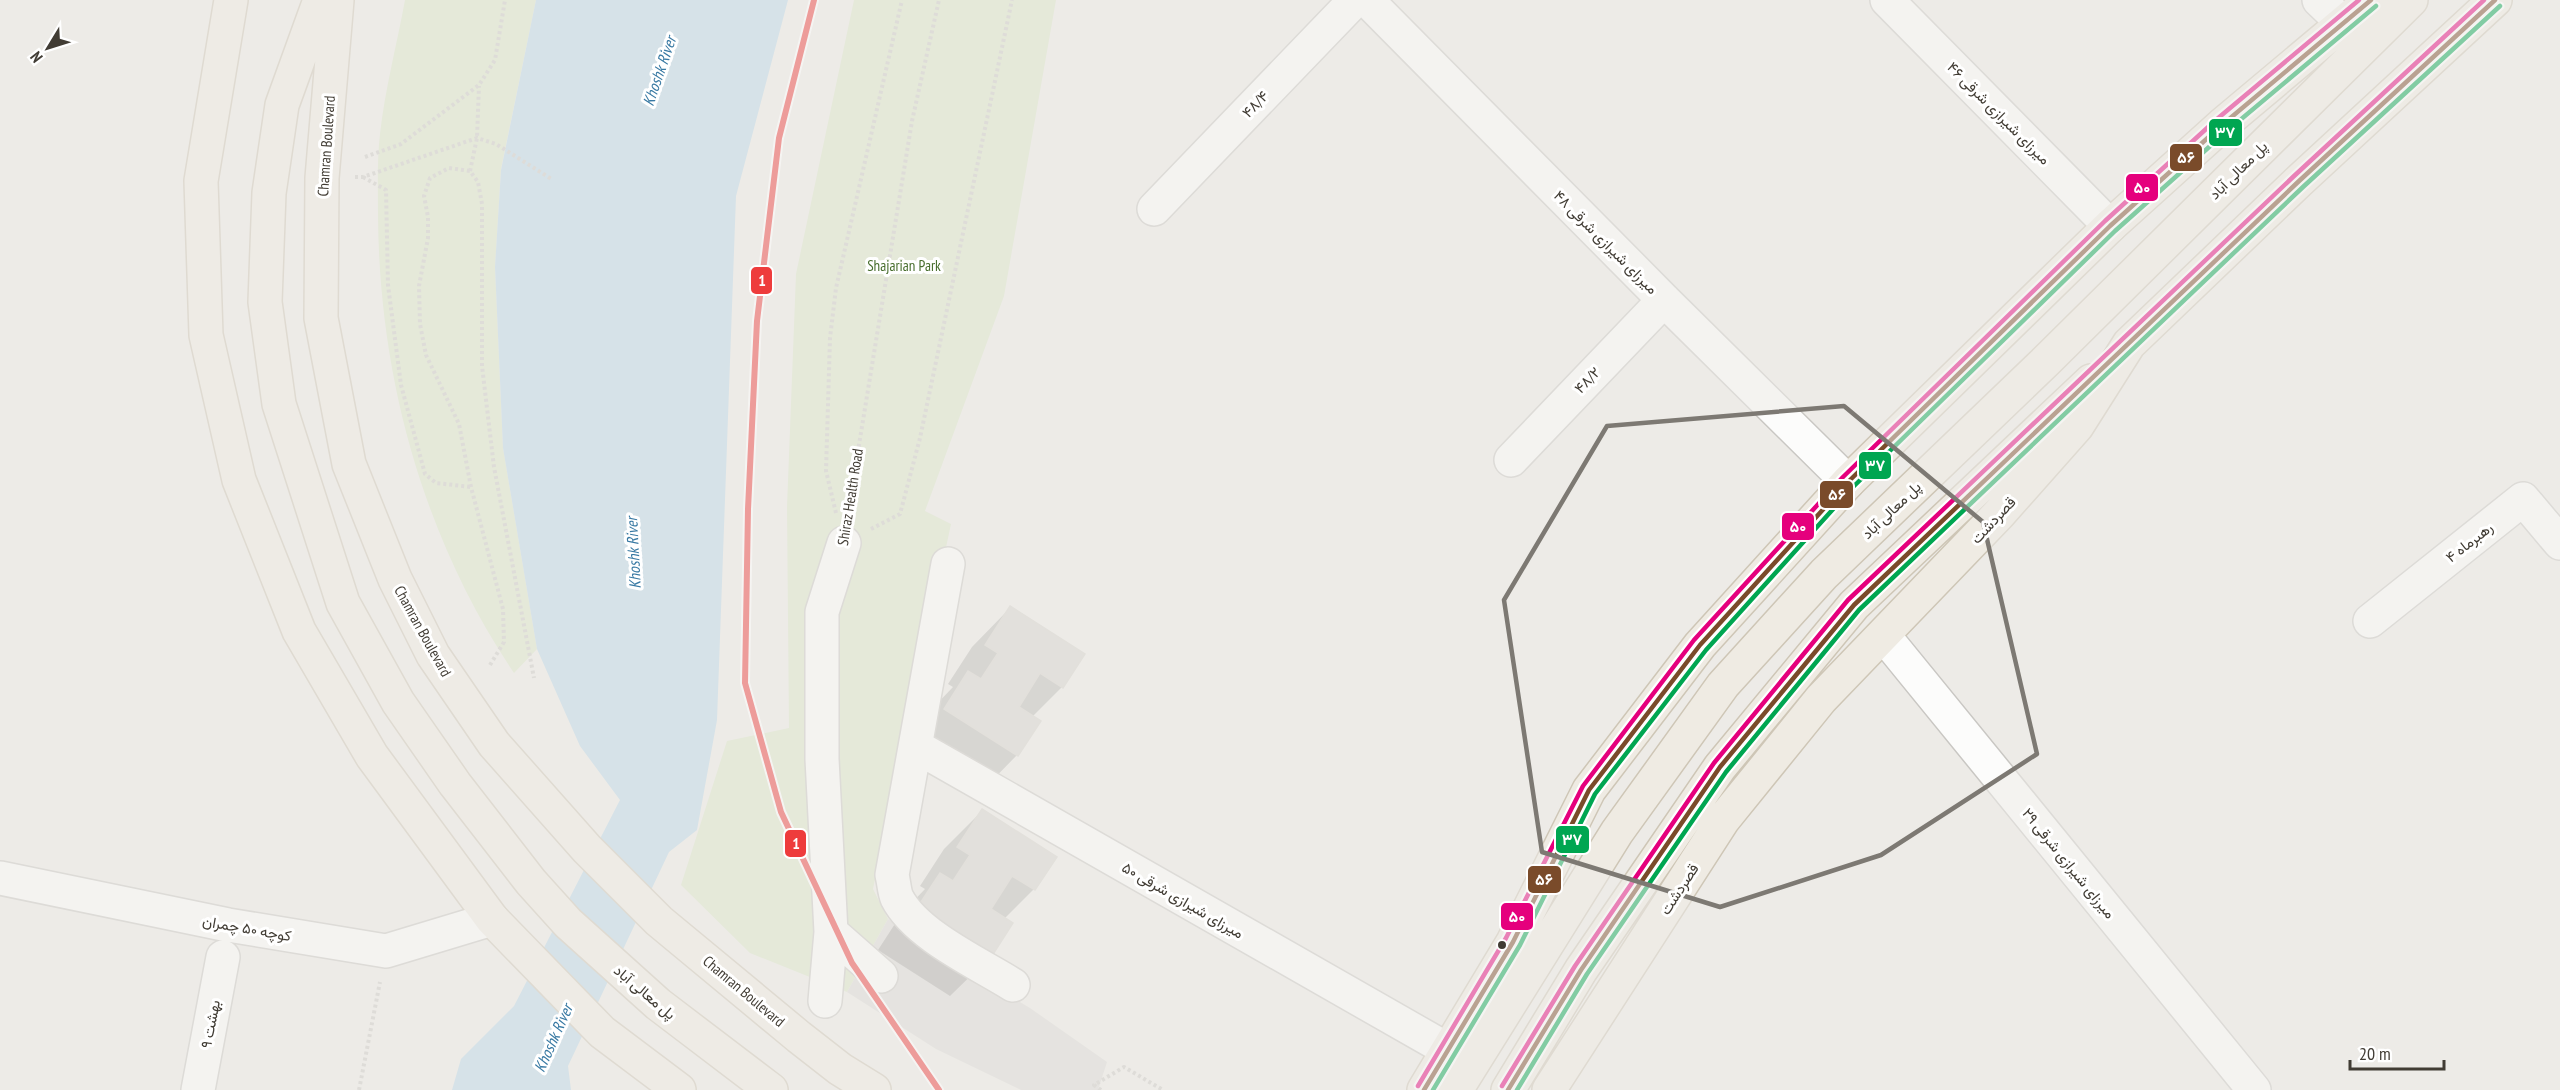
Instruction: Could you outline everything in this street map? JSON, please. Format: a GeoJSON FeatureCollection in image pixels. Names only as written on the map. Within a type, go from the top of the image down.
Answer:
{"type":"FeatureCollection","features":[{"type":"Feature","properties":{"kind":"main road"},"geometry":{"type":"LineString","coordinates":[[231,0],[201,181],[206,335],[239,480],[298,631],[372,756],[492,920],[602,1032],[679,1090]]}},
{"type":"Feature","properties":{"kind":"main road","name":"پل معالی آباد"},"geometry":{"type":"LineString","coordinates":[[320,0],[282,105],[269,194],[265,302],[279,404],[343,603],[398,702],[455,784],[531,882],[575,930],[658,1005],[771,1090]]}},
{"type":"Feature","properties":{"kind":"main road","name":"Chamran Boulevard"},"geometry":{"type":"LineString","coordinates":[[337,0],[322,178],[321,318],[349,464],[390,569],[433,655],[494,744],[587,849],[659,921],[799,1037],[840,1069],[874,1090]]}},
{"type":"Feature","properties":{"kind":"main road"},"geometry":{"type":"LineString","coordinates":[[1430,1090],[1513,942],[1589,790],[1700,645],[1848,482],[2331,11],[2371,0]]}},
{"type":"Feature","properties":{"kind":"main road","name":"پل معالی آباد"},"geometry":{"type":"LineString","coordinates":[[1430,1090],[1723,685],[1824,574],[2046,361],[2411,0]]}},
{"type":"Feature","properties":{"kind":"main road","name":"قصردشت"},"geometry":{"type":"LineString","coordinates":[[1549,1090],[1723,820],[1821,699],[1999,514],[2077,426],[2129,344],[2298,182],[2495,0]]}},
{"type":"Feature","properties":{"kind":"main road"},"geometry":{"type":"LineString","coordinates":[[1508,1090],[1581,970],[1720,768],[1854,606],[2129,344]]}},
{"type":"Feature","properties":{"kind":"street","name":"۴۸/۴"},"geometry":{"type":"LineString","coordinates":[[1154,209],[1355,0]]}},
{"type":"Feature","properties":{"kind":"street","name":"۴۸ میرزای شیرازی شرقی"},"geometry":{"type":"LineString","coordinates":[[1367,0],[1848,482]]}},
{"type":"Feature","properties":{"kind":"street","name":"۴۶ میرزای شیرازی شرقی"},"geometry":{"type":"LineString","coordinates":[[1887,0],[2110,226]]}},
{"type":"Feature","properties":{"kind":"street","name":"۴۸/۲"},"geometry":{"type":"LineString","coordinates":[[1511,460],[1664,300]]}},
{"type":"Feature","properties":{"kind":"street","name":"۴ رهبرماه"},"geometry":{"type":"LineString","coordinates":[[2370,621],[2523,499],[2560,543]]}},
{"type":"Feature","properties":{"kind":"street","name":"Shiraz Health Road"},"geometry":{"type":"LineString","coordinates":[[825,1000],[831,932],[822,759],[822,612],[844,543]]}},
{"type":"Feature","properties":{"kind":"street"},"geometry":{"type":"LineString","coordinates":[[948,564],[917,747],[892,875],[896,896],[907,913],[927,931],[1013,985]]}},
{"type":"Feature","properties":{"kind":"street","name":"۲۹ میرزای شیرازی شرقی"},"geometry":{"type":"LineString","coordinates":[[1884,636],[2254,1090]]}},
{"type":"Feature","properties":{"kind":"street","name":"۵۰ میرزای شیرازی شرقی"},"geometry":{"type":"LineString","coordinates":[[917,747],[1450,1051]]}},
{"type":"Feature","properties":{"kind":"street","name":"کوچه ۵۰ چمران"},"geometry":{"type":"LineString","coordinates":[[0,878],[228,925],[386,951],[492,920]]}},
{"type":"Feature","properties":{"kind":"street"},"geometry":{"type":"LineString","coordinates":[[831,932],[881,976]]}},
{"type":"Feature","properties":{"kind":"street","name":"۹ بهشت"},"geometry":{"type":"LineString","coordinates":[[198,1090],[223,957]]}},
{"type":"Feature","properties":{"kind":"path"},"geometry":{"type":"LineString","coordinates":[[365,157],[401,144],[479,85],[495,60],[505,0]]}},
{"type":"Feature","properties":{"kind":"path"},"geometry":{"type":"LineString","coordinates":[[902,0],[836,288],[830,338],[826,471],[844,543],[900,514],[920,438],[1012,0]]}},
{"type":"Feature","properties":{"kind":"path","name":"Shiraz Health Road"},"geometry":{"type":"LineString","coordinates":[[844,543],[873,351],[912,122],[939,0]]}},
{"type":"Feature","properties":{"kind":"path"},"geometry":{"type":"LineString","coordinates":[[470,171],[477,138],[479,85]]}},
{"type":"Feature","properties":{"kind":"path"},"geometry":{"type":"LineString","coordinates":[[322,178],[363,177],[477,138],[496,144],[553,180]]}},
{"type":"Feature","properties":{"kind":"path"},"geometry":{"type":"LineString","coordinates":[[490,665],[504,642],[503,609],[471,488],[459,424],[426,355],[420,324],[419,286],[428,238],[428,217],[424,196],[430,178],[449,168],[470,171],[478,182],[482,204],[482,366],[493,456],[534,678]]}},
{"type":"Feature","properties":{"kind":"path"},"geometry":{"type":"LineString","coordinates":[[363,177],[386,190],[388,285],[401,385],[425,474],[436,483],[471,488]]}},
{"type":"Feature","properties":{"kind":"path"},"geometry":{"type":"LineString","coordinates":[[359,1090],[386,951]]}},
{"type":"Feature","properties":{"kind":"path"},"geometry":{"type":"LineString","coordinates":[[1101,1090],[1094,1085],[1124,1067],[1163,1090]]}},
{"type":"Feature","properties":{"kind":"highlighted area"},"geometry":{"type":"Polygon","coordinates":[[[1844,406],[1983,522],[2037,754],[1881,855],[1720,907],[1542,852],[1504,600],[1607,426],[1844,406]]]}},
{"type":"Feature","properties":{"kind":"green space"},"geometry":{"type":"Polygon","coordinates":[[[405,0],[536,0],[501,169],[495,267],[503,448],[537,649],[514,673],[482,621],[454,567],[431,511],[412,454],[397,396],[387,336],[380,276],[378,154],[385,100],[405,0]]]}},
{"type":"Feature","properties":{"kind":"green space","name":"Shajarian Park"},"geometry":{"type":"Polygon","coordinates":[[[854,0],[1056,0],[1004,296],[925,511],[951,524],[873,889],[888,919],[847,992],[750,953],[681,885],[727,741],[789,728],[787,507],[796,274],[854,0]]]}},
{"type":"Feature","properties":{"kind":"shaded area"},"geometry":{"type":"Polygon","coordinates":[[[888,919],[927,947],[1030,1008],[1107,1062],[1098,1090],[1021,1090],[936,1049],[847,992],[888,919]]]}},
{"type":"Feature","properties":{"kind":"water","name":"Khoshk River"},"geometry":{"type":"Polygon","coordinates":[[[536,0],[788,0],[736,196],[717,720],[697,830],[669,852],[568,1066],[571,1090],[452,1090],[461,1059],[514,1006],[620,800],[580,746],[537,649],[503,448],[495,267],[501,170],[536,0]]]}},
{"type":"Feature","properties":{"kind":"building"},"geometry":{"type":"Polygon","coordinates":[[[1010,606],[1085,654],[1063,688],[1040,673],[1019,707],[1041,721],[1018,756],[944,709],[968,671],[981,679],[998,653],[985,645],[1010,606]]]}},
{"type":"Feature","properties":{"kind":"building"},"geometry":{"type":"Polygon","coordinates":[[[982,809],[1057,857],[1035,890],[1012,876],[991,909],[1013,923],[990,959],[915,911],[940,873],[953,881],[970,855],[957,847],[982,809]]]}},
{"type":"Feature","properties":{"kind":"transit line","name":"1"},"geometry":{"type":"LineString","coordinates":[[814,0],[779,138],[757,321],[748,509],[745,683],[781,812],[852,963],[939,1090]]}},
{"type":"Feature","properties":{"kind":"transit line","name":"۵۰"},"geometry":{"type":"LineString","coordinates":[[1418,1086],[1506,938],[1583,786],[1694,640],[1843,477],[2105,221],[2217,119],[2359,0]]}},
{"type":"Feature","properties":{"kind":"transit line","name":"۵۶"},"geometry":{"type":"LineString","coordinates":[[1424,1090],[1513,942],[1589,790],[1700,645],[1848,482],[2110,226],[2222,125],[2371,0]]}},
{"type":"Feature","properties":{"kind":"transit line","name":"۵۰"},"geometry":{"type":"LineString","coordinates":[[1502,1086],[1575,966],[1714,763],[1848,600],[2293,177],[2484,0]]}},
{"type":"Feature","properties":{"kind":"transit line","name":"۵۶"},"geometry":{"type":"LineString","coordinates":[[1508,1090],[1581,970],[1720,767],[1854,605],[2298,182],[2495,0]]}},
{"type":"Feature","properties":{"kind":"transit line","name":"۳۷"},"geometry":{"type":"LineString","coordinates":[[1433,1090],[1520,945],[1595,794],[1706,650],[1853,487],[2115,231],[2227,131],[2376,6]]}},
{"type":"Feature","properties":{"kind":"transit line","name":"۳۷"},"geometry":{"type":"LineString","coordinates":[[1517,1090],[1587,974],[1726,772],[1859,610],[2303,187],[2500,6]]}}]}
